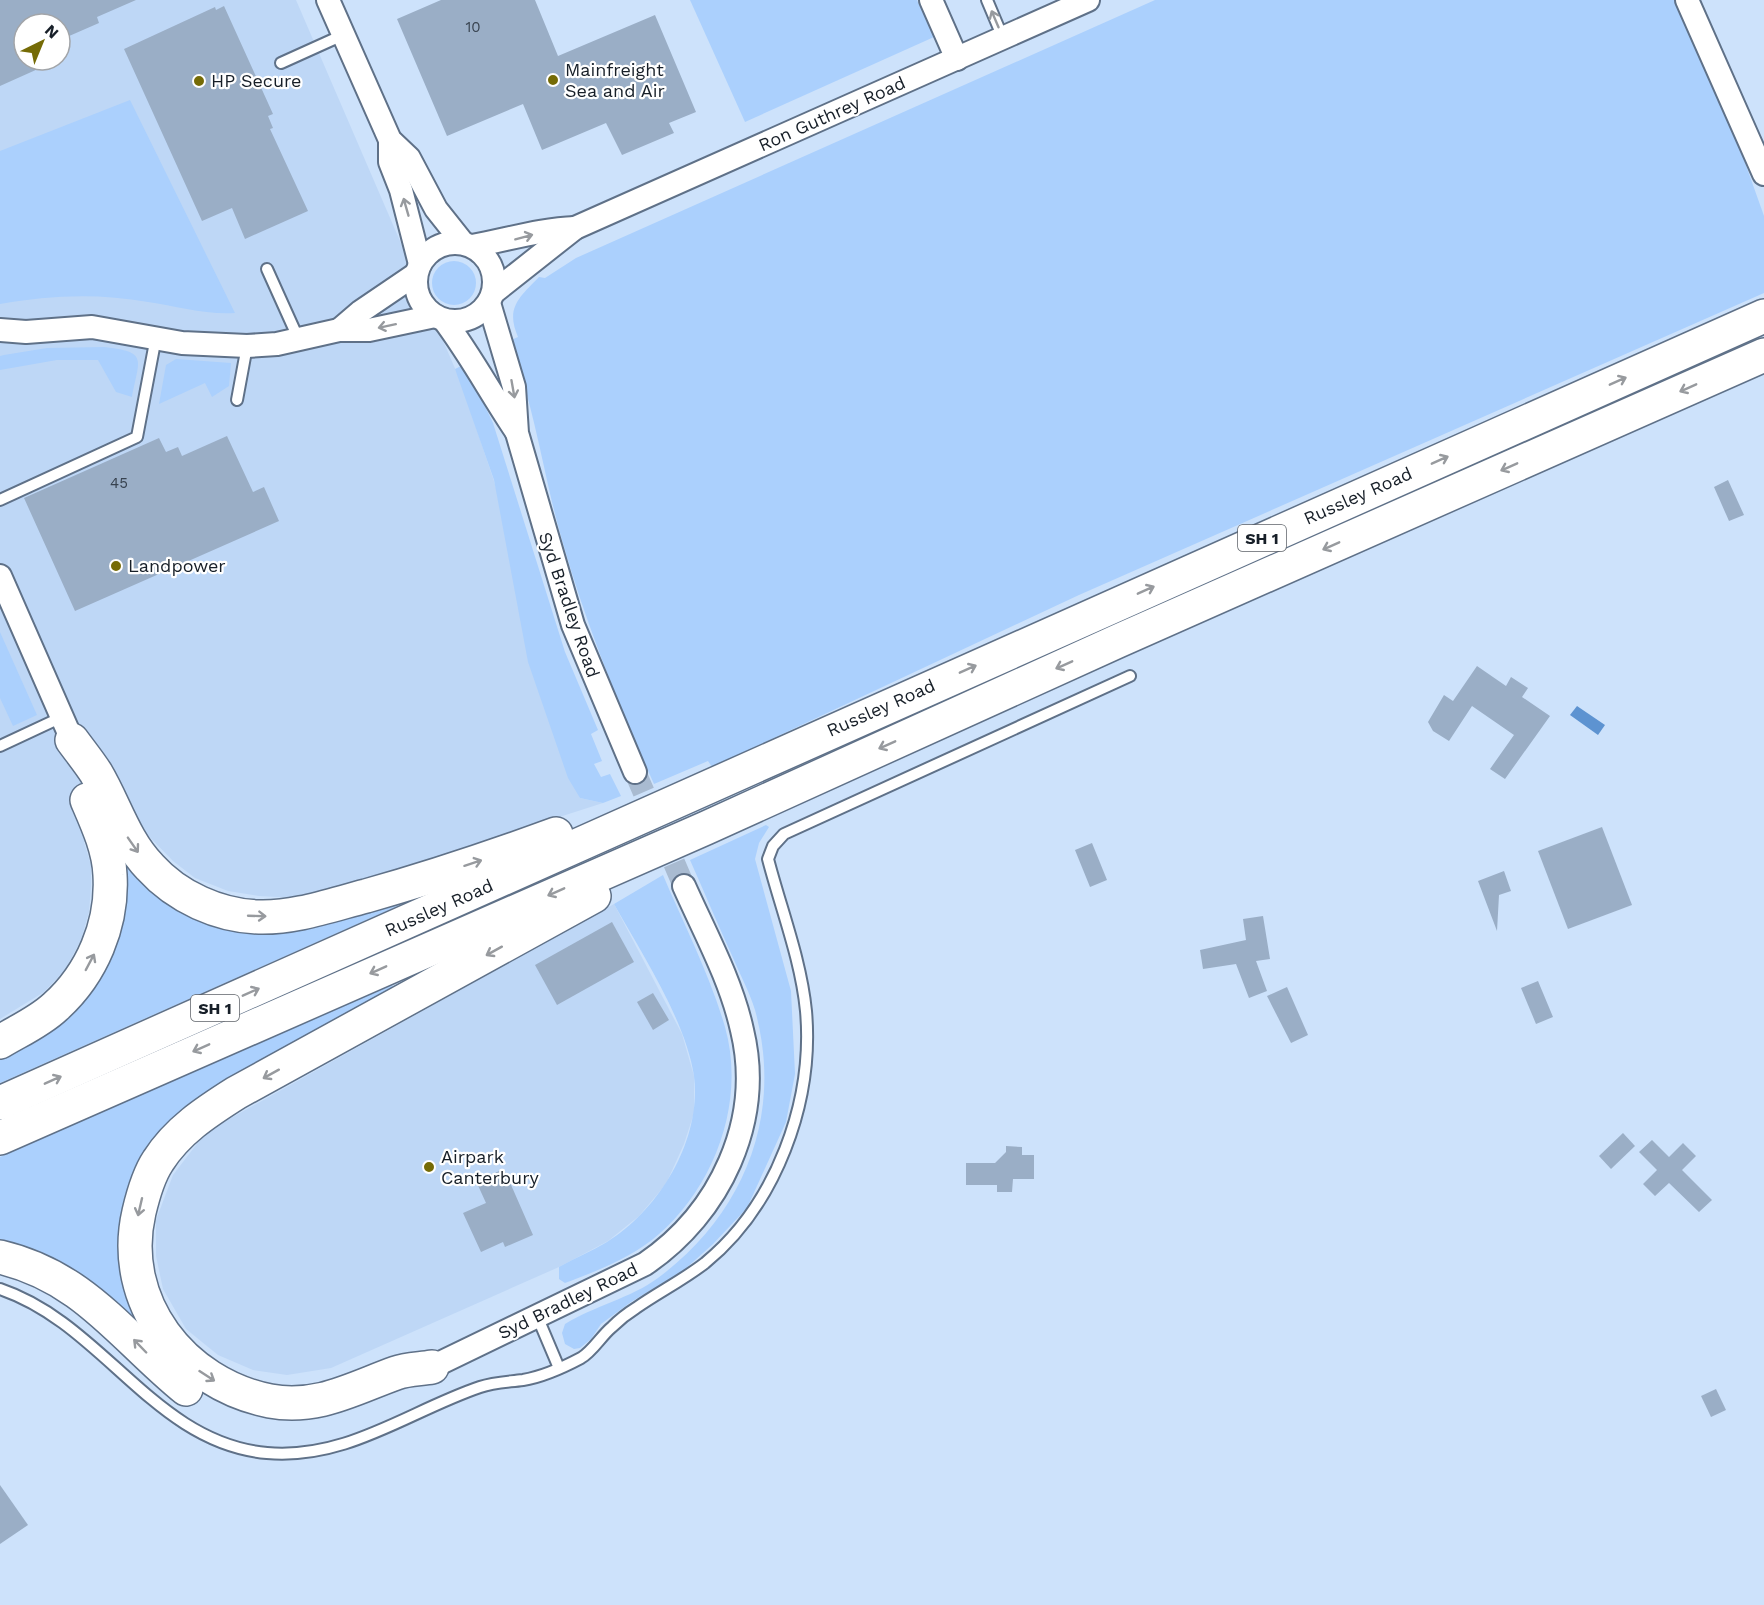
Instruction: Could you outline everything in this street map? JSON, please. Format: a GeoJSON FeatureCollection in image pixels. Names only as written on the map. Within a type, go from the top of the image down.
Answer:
{"type":"FeatureCollection","features":[{"type":"Feature","properties":{"kind":"highway","name":"Russley Road"},"geometry":{"type":"LineString","coordinates":[[0,1103],[1764,316]]}},
{"type":"Feature","properties":{"kind":"highway","name":"Russley Road"},"geometry":{"type":"LineString","coordinates":[[0,1138],[706,828],[1118,640],[1764,354]]}},
{"type":"Feature","properties":{"kind":"highway"},"geometry":{"type":"LineString","coordinates":[[67,729],[97,774],[130,843],[151,868],[176,889],[200,903],[230,913],[259,917],[289,915],[324,907],[427,877],[761,762]]}},
{"type":"Feature","properties":{"kind":"highway"},"geometry":{"type":"LineString","coordinates":[[0,1041],[55,1008],[85,971],[102,938],[109,906],[111,873],[103,840],[80,782],[67,729]]}},
{"type":"Feature","properties":{"kind":"highway"},"geometry":{"type":"LineString","coordinates":[[432,1366],[398,1372],[339,1397],[296,1403],[249,1396],[207,1377],[170,1344],[155,1322],[144,1297],[135,1264],[134,1234],[143,1195],[157,1162],[174,1139],[200,1116],[236,1093],[624,880],[706,828]]}},
{"type":"Feature","properties":{"kind":"highway"},"geometry":{"type":"LineString","coordinates":[[0,1257],[69,1286],[118,1324],[171,1377],[190,1392],[214,1406],[252,1420],[281,1425],[309,1424],[334,1418],[406,1389],[432,1366]]}},
{"type":"Feature","properties":{"kind":"street"},"geometry":{"type":"LineString","coordinates":[[0,330],[26,332],[92,327],[192,344],[247,345],[299,340],[339,330],[369,330],[439,318],[459,321],[471,318],[491,297],[493,270],[488,260],[467,244],[436,208],[409,158],[390,140],[328,0]]}},
{"type":"Feature","properties":{"kind":"street"},"geometry":{"type":"LineString","coordinates":[[931,0],[957,58]]}},
{"type":"Feature","properties":{"kind":"street","name":"Ron Guthrey Road"},"geometry":{"type":"LineString","coordinates":[[491,297],[575,228],[1088,0]]}},
{"type":"Feature","properties":{"kind":"street"},"geometry":{"type":"LineString","coordinates":[[1687,0],[1764,174]]}},
{"type":"Feature","properties":{"kind":"street"},"geometry":{"type":"LineString","coordinates":[[390,140],[390,162],[401,190],[418,269],[419,298],[439,318]]}},
{"type":"Feature","properties":{"kind":"street","name":"Ron Guthrey Road"},"geometry":{"type":"LineString","coordinates":[[467,244],[516,239],[551,229],[575,228]]}},
{"type":"Feature","properties":{"kind":"street"},"geometry":{"type":"LineString","coordinates":[[339,330],[418,269],[426,255],[444,243],[467,244]]}},
{"type":"Feature","properties":{"kind":"street","name":"Syd Bradley Road"},"geometry":{"type":"LineString","coordinates":[[491,297],[513,387],[517,433],[573,625],[635,772]]}},
{"type":"Feature","properties":{"kind":"street","name":"Syd Bradley Road"},"geometry":{"type":"LineString","coordinates":[[439,318],[470,354],[491,394],[517,433]]}},
{"type":"Feature","properties":{"kind":"street"},"geometry":{"type":"LineString","coordinates":[[0,345],[26,332]]}},
{"type":"Feature","properties":{"kind":"street"},"geometry":{"type":"LineString","coordinates":[[1,582],[67,729]]}},
{"type":"Feature","properties":{"kind":"street","name":"Syd Bradley Road"},"geometry":{"type":"LineString","coordinates":[[432,1366],[537,1315],[627,1275],[663,1252],[694,1223],[712,1197],[731,1161],[738,1141],[747,1090],[743,1031],[735,1005],[684,886]]}},
{"type":"Feature","properties":{"kind":"lane"},"geometry":{"type":"LineString","coordinates":[[987,0],[1004,38]]}},
{"type":"Feature","properties":{"kind":"lane"},"geometry":{"type":"LineString","coordinates":[[281,63],[343,35]]}},
{"type":"Feature","properties":{"kind":"lane"},"geometry":{"type":"LineString","coordinates":[[267,270],[299,340]]}},
{"type":"Feature","properties":{"kind":"lane"},"geometry":{"type":"LineString","coordinates":[[0,500],[137,437],[156,337]]}},
{"type":"Feature","properties":{"kind":"lane"},"geometry":{"type":"LineString","coordinates":[[237,400],[247,345]]}},
{"type":"Feature","properties":{"kind":"lane"},"geometry":{"type":"LineString","coordinates":[[0,1289],[49,1311],[75,1329],[153,1401],[180,1421],[209,1437],[238,1447],[267,1453],[336,1447],[368,1437],[480,1387],[536,1377],[585,1356],[612,1326],[673,1286],[720,1249],[759,1201],[786,1146],[802,1086],[806,1011],[768,860],[773,846],[784,834],[1130,676]]}},
{"type":"Feature","properties":{"kind":"lane"},"geometry":{"type":"LineString","coordinates":[[0,746],[67,729]]}},
{"type":"Feature","properties":{"kind":"lane"},"geometry":{"type":"LineString","coordinates":[[537,1315],[559,1368]]}},
{"type":"Feature","properties":{"kind":"shaded area"},"geometry":{"type":"Polygon","coordinates":[[[0,0],[296,0],[460,380],[494,481],[580,798],[603,803],[342,887],[295,898],[228,891],[195,878],[173,861],[135,822],[84,842],[91,865],[89,912],[81,940],[65,970],[44,992],[0,1019],[0,0]]]}},
{"type":"Feature","properties":{"kind":"shaded area"},"geometry":{"type":"Polygon","coordinates":[[[690,0],[917,0],[934,37],[745,122],[690,0]]]}},
{"type":"Feature","properties":{"kind":"shaded area"},"geometry":{"type":"Polygon","coordinates":[[[1155,0],[1676,0],[1737,140],[1764,216],[1764,293],[1079,595],[712,767],[708,761],[654,784],[604,664],[581,602],[562,540],[526,390],[509,341],[518,337],[513,318],[516,303],[539,277],[545,278],[576,258],[1155,0]]]}},
{"type":"Feature","properties":{"kind":"shaded area"},"geometry":{"type":"Polygon","coordinates":[[[130,100],[235,313],[202,311],[129,299],[92,296],[56,297],[0,304],[0,151],[130,100]]]}},
{"type":"Feature","properties":{"kind":"shaded area"},"geometry":{"type":"Polygon","coordinates":[[[454,261],[462,262],[470,267],[475,275],[475,291],[470,299],[462,304],[454,305],[446,304],[438,299],[433,291],[432,283],[433,275],[438,267],[446,262],[454,261]]]}},
{"type":"Feature","properties":{"kind":"shaded area"},"geometry":{"type":"Polygon","coordinates":[[[104,347],[128,352],[138,360],[132,397],[116,392],[98,360],[57,360],[0,370],[0,356],[4,355],[47,348],[104,347]]]}},
{"type":"Feature","properties":{"kind":"shaded area"},"geometry":{"type":"Polygon","coordinates":[[[176,359],[231,363],[229,386],[212,397],[205,383],[159,404],[166,365],[176,359]]]}},
{"type":"Feature","properties":{"kind":"shaded area"},"geometry":{"type":"Polygon","coordinates":[[[465,364],[493,423],[565,652],[598,730],[591,734],[602,761],[594,764],[601,777],[610,774],[621,796],[603,803],[580,798],[568,778],[528,662],[494,480],[455,369],[465,364]]]}},
{"type":"Feature","properties":{"kind":"shaded area"},"geometry":{"type":"Polygon","coordinates":[[[0,632],[37,715],[13,726],[0,698],[0,632]]]}},
{"type":"Feature","properties":{"kind":"shaded area"},"geometry":{"type":"Polygon","coordinates":[[[1577,706],[1605,725],[1598,735],[1570,715],[1577,706]]]}},
{"type":"Feature","properties":{"kind":"shaded area"},"geometry":{"type":"Polygon","coordinates":[[[766,825],[769,827],[759,843],[755,859],[791,991],[795,1074],[786,1122],[747,1208],[713,1244],[684,1270],[631,1302],[601,1324],[591,1339],[580,1348],[574,1349],[565,1344],[562,1333],[565,1324],[647,1285],[688,1252],[714,1224],[734,1193],[750,1159],[760,1124],[764,1087],[763,1049],[755,1010],[748,991],[690,860],[766,825]]]}},
{"type":"Feature","properties":{"kind":"shaded area"},"geometry":{"type":"Polygon","coordinates":[[[112,844],[201,914],[409,891],[411,900],[0,1083],[0,1052],[64,1011],[112,844]]]}},
{"type":"Feature","properties":{"kind":"shaded area"},"geometry":{"type":"Polygon","coordinates":[[[663,875],[704,969],[725,1027],[730,1055],[731,1084],[728,1112],[721,1140],[710,1166],[696,1191],[679,1214],[659,1234],[638,1250],[565,1283],[559,1279],[559,1267],[607,1242],[626,1228],[660,1192],[684,1148],[691,1124],[695,1100],[694,1076],[682,1033],[661,987],[614,904],[663,875]]]}},
{"type":"Feature","properties":{"kind":"shaded area","name":"Airpark Canterbury"},"geometry":{"type":"Polygon","coordinates":[[[614,904],[682,1034],[694,1076],[694,1113],[684,1144],[666,1184],[639,1216],[608,1241],[559,1267],[331,1368],[287,1375],[253,1370],[218,1355],[186,1329],[163,1289],[156,1256],[156,1220],[173,1175],[206,1132],[614,904]]]}},
{"type":"Feature","properties":{"kind":"shaded area"},"geometry":{"type":"Polygon","coordinates":[[[391,984],[396,993],[139,1173],[146,1328],[0,1244],[0,1157],[391,984]]]}},
{"type":"Feature","properties":{"kind":"building"},"geometry":{"type":"Polygon","coordinates":[[[0,0],[136,0],[97,17],[99,23],[72,35],[72,12],[12,12],[12,72],[31,72],[0,86],[0,0]]]}},
{"type":"Feature","properties":{"kind":"building","name":"Mainfreight Sea and Air"},"geometry":{"type":"Polygon","coordinates":[[[441,0],[535,0],[558,56],[655,15],[696,112],[669,123],[674,133],[622,155],[606,123],[542,150],[523,104],[447,136],[397,19],[441,0]]]}},
{"type":"Feature","properties":{"kind":"building","name":"HP Secure"},"geometry":{"type":"Polygon","coordinates":[[[224,6],[273,114],[268,116],[273,128],[270,129],[308,211],[245,239],[232,208],[202,221],[124,49],[215,7],[216,10],[224,6]]]}},
{"type":"Feature","properties":{"kind":"building","name":"Landpower"},"geometry":{"type":"Polygon","coordinates":[[[227,436],[253,492],[264,487],[279,521],[75,611],[24,498],[159,438],[166,452],[178,447],[182,456],[227,436]]]}},
{"type":"Feature","properties":{"kind":"building"},"geometry":{"type":"Polygon","coordinates":[[[1728,480],[1744,515],[1729,521],[1714,487],[1728,480]]]}},
{"type":"Feature","properties":{"kind":"building"},"geometry":{"type":"Polygon","coordinates":[[[1477,666],[1506,686],[1511,677],[1528,688],[1522,697],[1550,716],[1505,779],[1490,769],[1514,735],[1472,706],[1449,741],[1433,731],[1428,722],[1444,695],[1453,701],[1477,666]]]}},
{"type":"Feature","properties":{"kind":"building"},"geometry":{"type":"Polygon","coordinates":[[[1602,827],[1632,905],[1568,929],[1538,851],[1602,827]]]}},
{"type":"Feature","properties":{"kind":"building"},"geometry":{"type":"Polygon","coordinates":[[[1092,843],[1107,880],[1090,887],[1075,850],[1092,843]]]}},
{"type":"Feature","properties":{"kind":"building"},"geometry":{"type":"Polygon","coordinates":[[[1504,871],[1511,891],[1499,895],[1497,931],[1478,881],[1504,871]]]}},
{"type":"Feature","properties":{"kind":"building"},"geometry":{"type":"Polygon","coordinates":[[[1263,916],[1270,959],[1256,961],[1267,991],[1249,998],[1236,964],[1203,969],[1200,950],[1246,940],[1243,919],[1263,916]]]}},
{"type":"Feature","properties":{"kind":"building"},"geometry":{"type":"Polygon","coordinates":[[[612,922],[634,962],[557,1005],[535,965],[612,922]]]}},
{"type":"Feature","properties":{"kind":"building"},"geometry":{"type":"Polygon","coordinates":[[[1538,981],[1553,1017],[1536,1024],[1521,988],[1538,981]]]}},
{"type":"Feature","properties":{"kind":"building"},"geometry":{"type":"Polygon","coordinates":[[[1287,987],[1308,1035],[1291,1043],[1267,996],[1287,987]]]}},
{"type":"Feature","properties":{"kind":"building"},"geometry":{"type":"Polygon","coordinates":[[[653,993],[669,1020],[653,1030],[637,1002],[653,993]]]}},
{"type":"Feature","properties":{"kind":"building"},"geometry":{"type":"Polygon","coordinates":[[[1623,1133],[1635,1146],[1611,1169],[1599,1156],[1623,1133]]]}},
{"type":"Feature","properties":{"kind":"building"},"geometry":{"type":"Polygon","coordinates":[[[1652,1140],[1669,1157],[1683,1143],[1696,1156],[1682,1170],[1712,1200],[1699,1212],[1669,1183],[1655,1196],[1643,1184],[1657,1170],[1639,1152],[1652,1140]]]}},
{"type":"Feature","properties":{"kind":"building"},"geometry":{"type":"Polygon","coordinates":[[[1006,1146],[1022,1147],[1022,1155],[1034,1155],[1034,1179],[1013,1179],[1012,1192],[997,1192],[997,1185],[966,1185],[966,1163],[995,1163],[1006,1152],[1006,1146]]]}},
{"type":"Feature","properties":{"kind":"building"},"geometry":{"type":"Polygon","coordinates":[[[504,1169],[533,1235],[505,1247],[503,1242],[481,1252],[463,1213],[486,1203],[476,1181],[504,1169]]]}},
{"type":"Feature","properties":{"kind":"building"},"geometry":{"type":"Polygon","coordinates":[[[1716,1389],[1726,1410],[1711,1417],[1701,1396],[1716,1389]]]}},
{"type":"Feature","properties":{"kind":"building"},"geometry":{"type":"Polygon","coordinates":[[[0,1485],[28,1525],[0,1544],[0,1485]]]}},
{"type":"Feature","properties":{"kind":"tunnel"},"geometry":{"type":"LineString","coordinates":[[635,772],[684,886]]}},
{"type":"Feature","properties":{"kind":"place","name":"Mainfreight Sea and Air"},"geometry":{"type":"Point","coordinates":[553,80]}},
{"type":"Feature","properties":{"kind":"place","name":"HP Secure"},"geometry":{"type":"Point","coordinates":[199,81]}},
{"type":"Feature","properties":{"kind":"place","name":"Landpower"},"geometry":{"type":"Point","coordinates":[116,566]}},
{"type":"Feature","properties":{"kind":"place","name":"Airpark Canterbury"},"geometry":{"type":"Point","coordinates":[429,1167]}}]}
